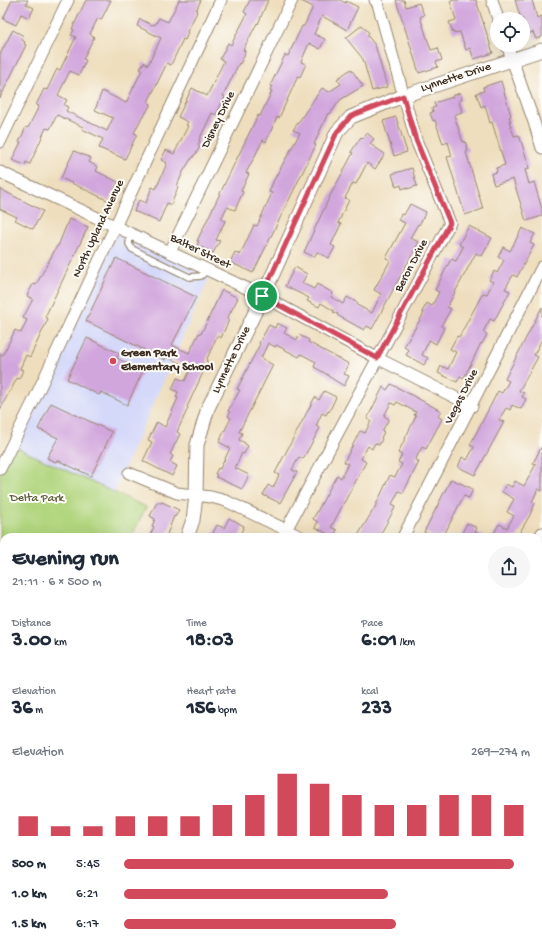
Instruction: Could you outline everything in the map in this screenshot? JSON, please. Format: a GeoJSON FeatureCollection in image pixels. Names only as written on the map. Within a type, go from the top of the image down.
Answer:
{"type":"FeatureCollection","features":[{"type":"Feature","properties":{"kind":"street"},"geometry":{"type":"LineString","coordinates":[[0,142],[68,0]]}},
{"type":"Feature","properties":{"kind":"street","name":"North Upland Avenue"},"geometry":{"type":"LineString","coordinates":[[0,469],[35,398],[221,0]]}},
{"type":"Feature","properties":{"kind":"street","name":"Disney Drive"},"geometry":{"type":"LineString","coordinates":[[170,252],[292,0]]}},
{"type":"Feature","properties":{"kind":"street","name":"Beron Drive"},"geometry":{"type":"LineString","coordinates":[[286,530],[450,223],[416,140],[378,4],[375,0]]}},
{"type":"Feature","properties":{"kind":"street"},"geometry":{"type":"LineString","coordinates":[[492,0],[496,12]]}},
{"type":"Feature","properties":{"kind":"street","name":"Lynnette Drive"},"geometry":{"type":"LineString","coordinates":[[188,533],[193,520],[196,496],[197,445],[208,408],[262,296],[337,132],[351,116],[403,96],[542,50]]}},
{"type":"Feature","properties":{"kind":"street"},"geometry":{"type":"LineString","coordinates":[[509,52],[542,148]]}},
{"type":"Feature","properties":{"kind":"street","name":"Balter Street"},"geometry":{"type":"LineString","coordinates":[[0,172],[262,296],[377,358],[472,406]]}},
{"type":"Feature","properties":{"kind":"street","name":"Vegas Drive"},"geometry":{"type":"LineString","coordinates":[[405,533],[542,268]]}},
{"type":"Feature","properties":{"kind":"street"},"geometry":{"type":"LineString","coordinates":[[129,473],[177,493],[226,500],[292,533]]}},
{"type":"Feature","properties":{"kind":"lane"},"geometry":{"type":"LineString","coordinates":[[130,234],[129,244],[132,249],[189,277],[201,276],[207,270]]}},
{"type":"Feature","properties":{"kind":"shaded area","name":"Green Park Elementary School"},"geometry":{"type":"Polygon","coordinates":[[[116,234],[210,276],[114,492],[13,446],[116,234]]]}},
{"type":"Feature","properties":{"kind":"green space","name":"Delta Park"},"geometry":{"type":"Polygon","coordinates":[[[13,446],[146,507],[133,533],[0,533],[0,474],[13,446]]]}},
{"type":"Feature","properties":{"kind":"building"},"geometry":{"type":"Polygon","coordinates":[[[12,0],[28,0],[26,4],[34,8],[29,18],[21,14],[16,25],[3,19],[12,0]]]}},
{"type":"Feature","properties":{"kind":"building"},"geometry":{"type":"Polygon","coordinates":[[[86,0],[111,0],[101,20],[98,18],[90,34],[94,37],[83,59],[86,60],[79,75],[70,71],[58,95],[67,100],[64,105],[68,107],[66,111],[107,131],[113,118],[95,110],[102,91],[126,103],[142,70],[140,69],[144,62],[148,65],[161,38],[137,26],[140,19],[152,25],[155,25],[159,18],[168,22],[179,0],[201,0],[185,40],[183,39],[171,65],[167,63],[148,102],[151,104],[144,116],[143,115],[134,133],[137,134],[125,159],[99,148],[103,139],[82,129],[83,127],[57,115],[50,129],[46,128],[30,164],[26,162],[25,165],[12,160],[21,142],[19,142],[26,127],[28,128],[39,106],[36,105],[44,89],[47,90],[57,69],[60,70],[76,37],[71,35],[74,30],[72,29],[86,0]]]}},
{"type":"Feature","properties":{"kind":"building"},"geometry":{"type":"Polygon","coordinates":[[[250,0],[268,0],[258,24],[257,23],[243,50],[245,51],[244,56],[223,96],[225,97],[216,115],[212,113],[199,140],[198,145],[200,146],[183,172],[171,205],[167,203],[159,222],[134,211],[139,200],[146,203],[152,187],[156,189],[167,163],[161,160],[166,150],[174,154],[188,126],[186,125],[188,122],[178,117],[192,88],[207,96],[224,61],[220,59],[228,43],[231,45],[247,14],[244,12],[250,0]]]}},
{"type":"Feature","properties":{"kind":"building"},"geometry":{"type":"Polygon","coordinates":[[[299,0],[340,0],[346,3],[346,1],[358,7],[347,30],[322,16],[314,34],[325,39],[320,49],[309,43],[301,62],[306,64],[300,77],[298,76],[279,118],[277,117],[266,142],[263,140],[246,173],[249,174],[241,191],[243,192],[235,210],[227,207],[221,219],[225,221],[216,240],[220,241],[213,253],[197,245],[199,241],[197,241],[258,115],[260,116],[272,91],[270,90],[272,86],[270,86],[285,55],[288,56],[313,7],[299,0]]]}},
{"type":"Feature","properties":{"kind":"building"},"geometry":{"type":"Polygon","coordinates":[[[396,0],[404,0],[406,7],[419,3],[424,15],[420,17],[431,50],[438,48],[442,60],[436,62],[438,67],[419,73],[396,0]]]}},
{"type":"Feature","properties":{"kind":"building"},"geometry":{"type":"Polygon","coordinates":[[[476,0],[490,44],[490,52],[493,53],[474,59],[470,48],[466,50],[460,32],[453,33],[449,22],[456,20],[450,1],[476,0]]]}},
{"type":"Feature","properties":{"kind":"building"},"geometry":{"type":"Polygon","coordinates":[[[515,0],[532,0],[537,18],[542,16],[542,37],[536,39],[533,32],[530,33],[530,12],[519,12],[515,0]]]}},
{"type":"Feature","properties":{"kind":"building"},"geometry":{"type":"Polygon","coordinates":[[[362,25],[369,33],[367,35],[375,45],[387,87],[372,91],[363,59],[346,38],[362,25]]]}},
{"type":"Feature","properties":{"kind":"building"},"geometry":{"type":"Polygon","coordinates":[[[13,30],[24,36],[22,40],[26,45],[0,98],[0,54],[13,30]]]}},
{"type":"Feature","properties":{"kind":"building"},"geometry":{"type":"Polygon","coordinates":[[[351,69],[363,86],[340,100],[330,114],[328,113],[314,144],[316,145],[253,273],[230,262],[235,252],[240,255],[254,225],[257,226],[272,193],[269,192],[274,180],[300,133],[293,130],[322,88],[329,92],[341,84],[337,79],[351,69]]]}},
{"type":"Feature","properties":{"kind":"building"},"geometry":{"type":"Polygon","coordinates":[[[501,81],[511,116],[509,117],[511,121],[509,121],[514,136],[519,135],[528,163],[529,169],[525,170],[529,184],[534,182],[542,209],[542,216],[526,221],[513,179],[494,185],[491,174],[497,172],[496,168],[505,165],[492,122],[490,123],[485,105],[481,107],[476,93],[484,91],[483,87],[501,81]]]}},
{"type":"Feature","properties":{"kind":"building"},"geometry":{"type":"Polygon","coordinates":[[[460,93],[462,100],[459,101],[462,112],[454,115],[463,142],[465,141],[468,151],[466,152],[483,209],[465,215],[447,157],[452,156],[448,142],[443,144],[435,120],[433,121],[430,113],[433,112],[432,108],[436,107],[434,103],[453,97],[452,96],[460,93]]]}},
{"type":"Feature","properties":{"kind":"building"},"geometry":{"type":"Polygon","coordinates":[[[396,117],[407,152],[394,156],[383,121],[396,117]]]}},
{"type":"Feature","properties":{"kind":"building"},"geometry":{"type":"Polygon","coordinates":[[[367,133],[374,139],[370,144],[385,154],[375,169],[367,163],[356,184],[353,183],[345,198],[349,200],[338,223],[341,224],[331,245],[335,247],[329,258],[317,252],[314,257],[304,252],[329,198],[353,153],[351,152],[361,137],[363,139],[367,133]]]}},
{"type":"Feature","properties":{"kind":"building"},"geometry":{"type":"Polygon","coordinates":[[[74,151],[91,158],[89,162],[98,167],[96,171],[118,182],[109,201],[61,178],[74,151]]]}},
{"type":"Feature","properties":{"kind":"building"},"geometry":{"type":"Polygon","coordinates":[[[412,168],[417,186],[407,189],[407,187],[402,189],[401,185],[396,187],[392,174],[412,168]]]}},
{"type":"Feature","properties":{"kind":"building"},"geometry":{"type":"Polygon","coordinates":[[[0,189],[43,211],[33,229],[15,220],[17,217],[0,209],[0,189]]]}},
{"type":"Feature","properties":{"kind":"building"},"geometry":{"type":"Polygon","coordinates":[[[410,204],[426,212],[410,238],[419,242],[372,329],[367,326],[364,330],[337,315],[338,314],[321,303],[319,307],[307,301],[309,298],[285,286],[295,267],[307,274],[302,283],[314,289],[317,284],[333,293],[331,297],[343,304],[347,297],[358,303],[357,305],[372,313],[381,294],[374,290],[390,261],[386,258],[405,223],[398,220],[401,214],[404,215],[410,204]]]}},
{"type":"Feature","properties":{"kind":"building"},"geometry":{"type":"Polygon","coordinates":[[[69,219],[88,227],[45,317],[48,319],[30,357],[26,355],[20,369],[23,370],[19,379],[17,378],[0,410],[0,354],[3,355],[15,330],[21,333],[27,320],[23,318],[33,299],[27,296],[33,284],[36,285],[58,246],[69,219]]]}},
{"type":"Feature","properties":{"kind":"building"},"geometry":{"type":"Polygon","coordinates":[[[469,226],[492,238],[482,256],[476,253],[447,307],[451,309],[441,326],[444,328],[436,344],[429,340],[422,355],[428,358],[424,365],[406,355],[409,350],[404,347],[424,313],[422,312],[427,303],[432,306],[439,292],[435,290],[451,259],[456,261],[463,247],[459,244],[469,226]]]}},
{"type":"Feature","properties":{"kind":"building"},"geometry":{"type":"Polygon","coordinates":[[[522,228],[535,234],[530,243],[534,245],[517,277],[513,275],[505,289],[510,291],[494,321],[490,319],[483,332],[487,334],[464,378],[460,376],[457,382],[438,373],[441,366],[448,369],[456,352],[450,349],[457,336],[459,337],[483,293],[487,294],[493,282],[489,280],[494,271],[497,273],[504,260],[498,257],[503,247],[510,251],[522,228]]]}},
{"type":"Feature","properties":{"kind":"building"},"geometry":{"type":"Polygon","coordinates":[[[116,258],[196,297],[172,345],[189,353],[199,333],[201,334],[222,290],[238,298],[227,319],[229,320],[221,338],[217,336],[206,361],[208,362],[177,432],[180,434],[170,454],[173,456],[170,462],[177,466],[172,476],[143,461],[152,442],[148,440],[157,422],[165,427],[178,398],[176,397],[178,392],[172,389],[177,378],[185,381],[191,368],[166,357],[165,360],[86,321],[116,258]]]}},
{"type":"Feature","properties":{"kind":"building"},"geometry":{"type":"Polygon","coordinates":[[[542,307],[542,339],[534,355],[538,357],[519,391],[524,393],[522,397],[526,399],[521,409],[512,405],[510,410],[506,408],[499,420],[504,422],[475,475],[458,467],[462,457],[467,460],[474,447],[470,445],[498,391],[502,393],[509,381],[505,379],[542,307]]]}},
{"type":"Feature","properties":{"kind":"building"},"geometry":{"type":"Polygon","coordinates":[[[277,323],[287,328],[284,333],[297,340],[299,335],[309,340],[308,342],[349,364],[344,374],[349,376],[344,386],[314,367],[316,362],[301,354],[299,357],[276,345],[275,347],[268,343],[261,358],[273,365],[239,432],[242,433],[239,440],[248,446],[244,454],[242,453],[235,468],[249,475],[242,489],[216,477],[217,475],[215,474],[218,468],[220,469],[230,448],[219,442],[231,418],[228,416],[230,412],[228,411],[240,390],[237,389],[260,344],[259,343],[269,325],[275,328],[277,323]]]}},
{"type":"Feature","properties":{"kind":"building"},"geometry":{"type":"Polygon","coordinates":[[[87,338],[119,353],[117,358],[143,371],[127,405],[101,392],[99,395],[67,379],[87,338]]]}},
{"type":"Feature","properties":{"kind":"building"},"geometry":{"type":"Polygon","coordinates":[[[391,384],[441,411],[438,416],[442,419],[426,449],[422,447],[415,460],[419,462],[403,493],[399,491],[392,504],[396,506],[381,533],[359,533],[375,507],[390,475],[395,477],[402,464],[398,462],[402,455],[398,453],[416,416],[414,415],[416,412],[397,402],[395,405],[391,403],[384,416],[389,419],[382,431],[384,432],[381,438],[382,439],[379,445],[375,443],[372,449],[368,446],[361,459],[366,462],[331,527],[337,530],[335,533],[326,533],[315,527],[318,522],[313,519],[337,475],[341,478],[348,464],[344,462],[360,431],[365,433],[371,421],[367,419],[383,387],[387,390],[391,384]]]}},
{"type":"Feature","properties":{"kind":"building"},"geometry":{"type":"Polygon","coordinates":[[[324,391],[336,397],[329,412],[328,411],[326,415],[322,413],[316,426],[320,428],[303,459],[299,457],[292,470],[297,472],[280,503],[263,495],[268,485],[273,488],[279,475],[275,473],[315,397],[319,400],[324,391]]]}},
{"type":"Feature","properties":{"kind":"building"},"geometry":{"type":"Polygon","coordinates":[[[51,403],[112,432],[91,476],[57,460],[56,462],[47,458],[58,438],[38,429],[51,403]]]}},
{"type":"Feature","properties":{"kind":"building"},"geometry":{"type":"Polygon","coordinates":[[[542,446],[542,491],[538,489],[532,502],[535,503],[530,515],[519,533],[494,533],[499,524],[507,528],[514,516],[507,512],[514,499],[502,492],[506,484],[512,487],[515,481],[524,486],[536,464],[533,463],[542,446]]]}},
{"type":"Feature","properties":{"kind":"building"},"geometry":{"type":"Polygon","coordinates":[[[451,479],[473,489],[469,498],[463,497],[445,533],[424,532],[451,479]]]}},
{"type":"Feature","properties":{"kind":"building"},"geometry":{"type":"Polygon","coordinates":[[[157,502],[162,502],[179,510],[175,517],[174,516],[168,533],[151,533],[154,527],[152,526],[155,519],[150,516],[157,502]]]}},
{"type":"Feature","properties":{"kind":"building"},"geometry":{"type":"Polygon","coordinates":[[[229,518],[244,526],[241,533],[213,533],[217,525],[224,528],[229,518]]]}},
{"type":"Feature","properties":{"kind":"building"},"geometry":{"type":"Polygon","coordinates":[[[467,523],[477,528],[475,532],[477,533],[462,533],[467,523]]]}},
{"type":"Feature","properties":{"kind":"place","name":"Green Park Elementary School"},"geometry":{"type":"Point","coordinates":[113,361]}},
{"type":"Feature","properties":{"kind":"route"},"geometry":{"type":"LineString","coordinates":[[403,96],[416,140],[450,223],[377,358],[262,296],[337,132],[351,116],[403,96]]}}]}
